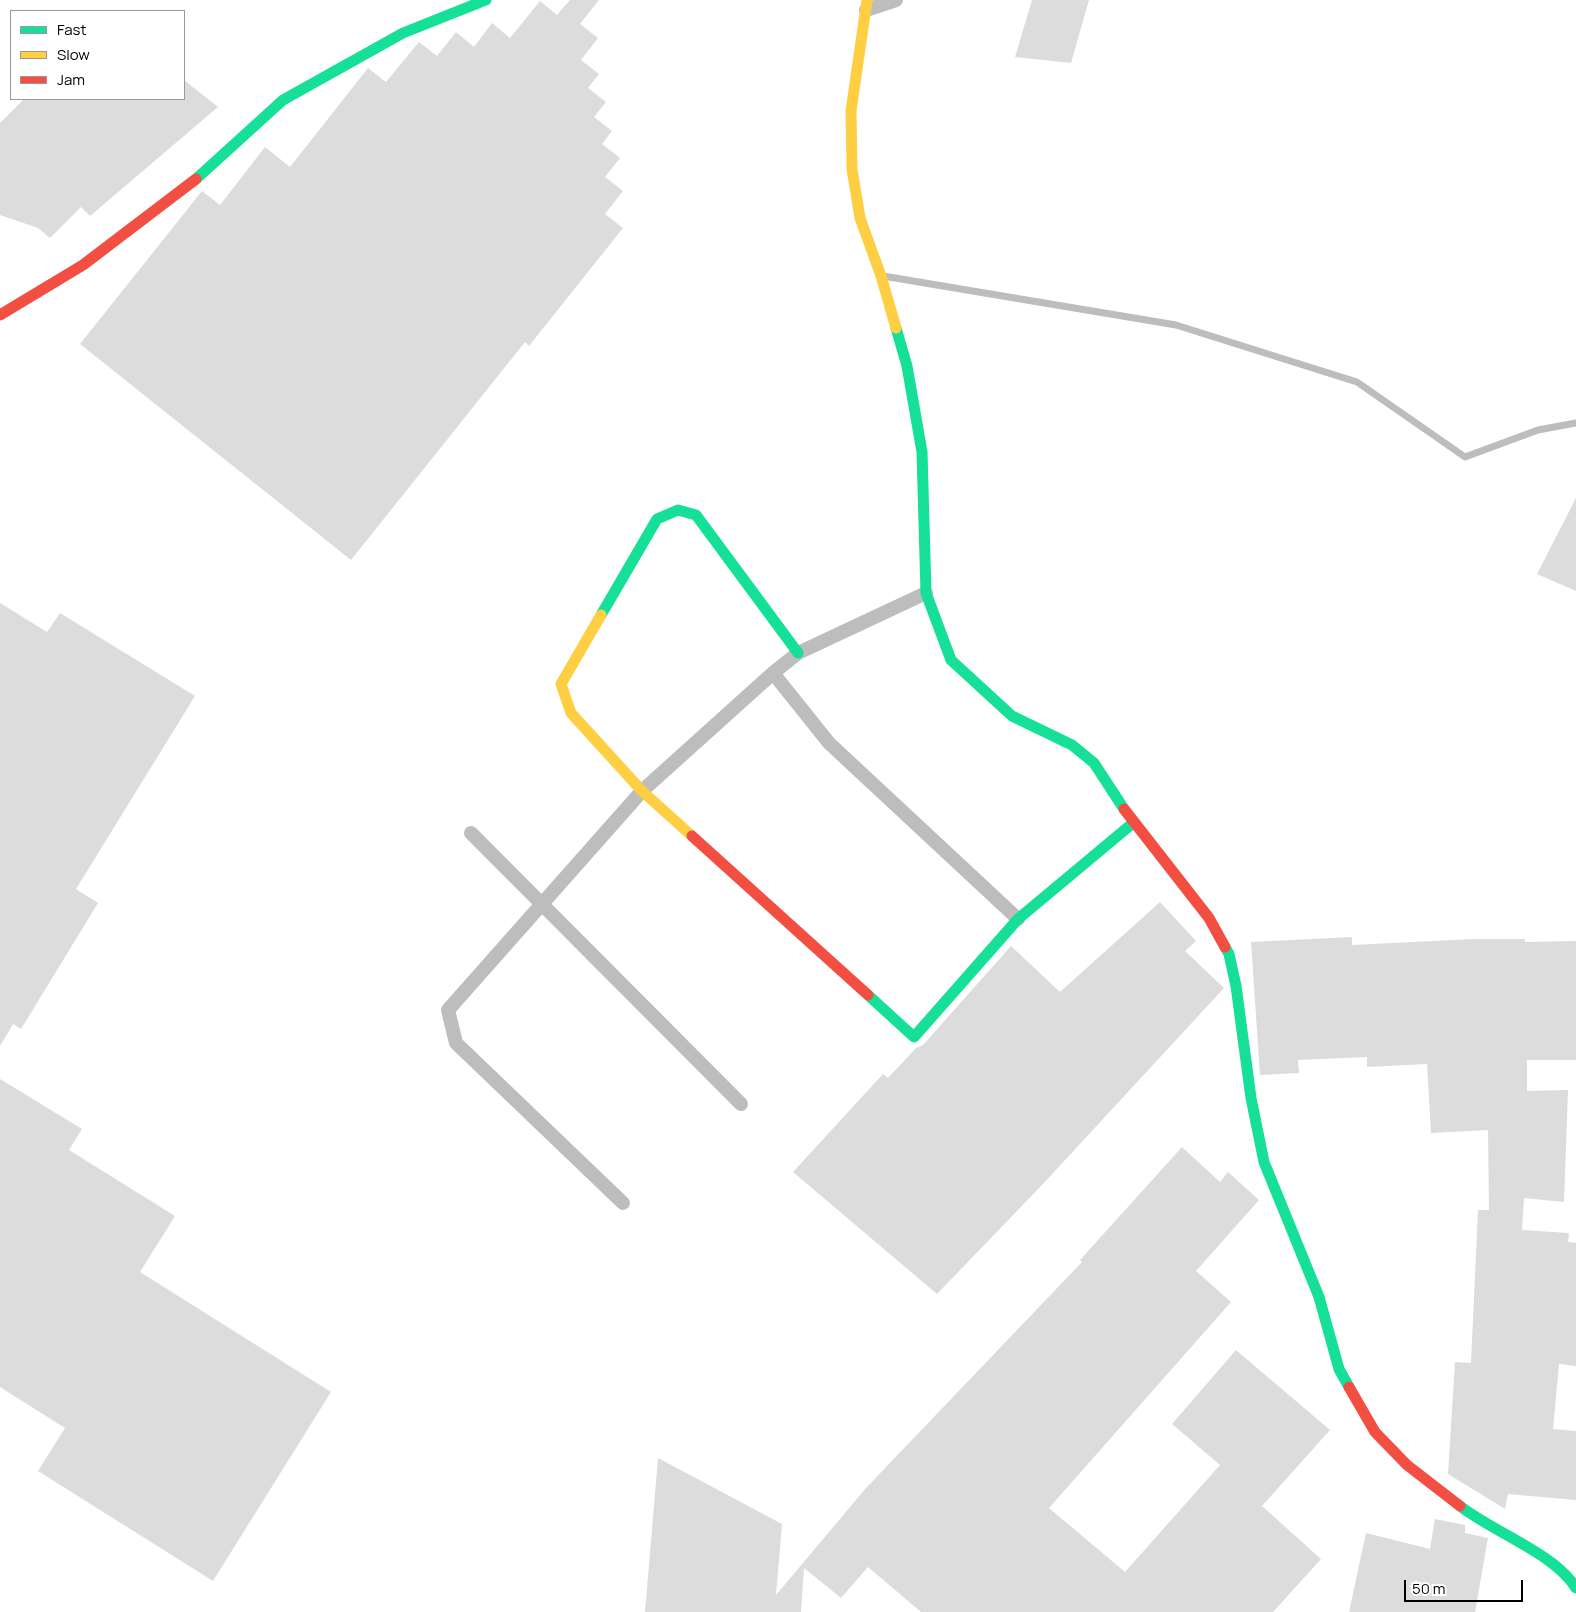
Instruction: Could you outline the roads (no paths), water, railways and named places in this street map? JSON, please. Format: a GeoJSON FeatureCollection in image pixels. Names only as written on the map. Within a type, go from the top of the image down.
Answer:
{"type":"FeatureCollection","features":[{"type":"Feature","properties":{"kind":"street"},"geometry":{"type":"LineString","coordinates":[[0,315],[83,265],[192,182],[284,100],[403,33],[486,0]]}},
{"type":"Feature","properties":{"kind":"street"},"geometry":{"type":"LineString","coordinates":[[896,0],[867,5],[851,111],[852,169],[860,218],[881,276],[907,366],[922,452],[926,592],[951,660],[1012,716],[1072,745],[1094,762],[1133,823],[1209,918],[1229,954],[1236,986],[1250,1098],[1264,1162],[1319,1297],[1339,1368],[1375,1432],[1407,1464],[1467,1512],[1539,1555],[1570,1580],[1576,1588]]}},
{"type":"Feature","properties":{"kind":"street"},"geometry":{"type":"LineString","coordinates":[[798,654],[696,515],[678,510],[657,519],[561,684],[571,713],[642,791],[914,1038],[1018,919],[1133,823]]}},
{"type":"Feature","properties":{"kind":"street"},"geometry":{"type":"LineString","coordinates":[[623,1203],[456,1043],[448,1010],[642,791],[773,673],[798,654],[926,592]]}},
{"type":"Feature","properties":{"kind":"street"},"geometry":{"type":"LineString","coordinates":[[773,673],[828,743],[1018,919]]}},
{"type":"Feature","properties":{"kind":"street"},"geometry":{"type":"LineString","coordinates":[[471,833],[742,1104]]}},
{"type":"Feature","properties":{"kind":"lane"},"geometry":{"type":"LineString","coordinates":[[881,276],[1176,325],[1357,382],[1465,457],[1538,430],[1576,423]]}}]}
